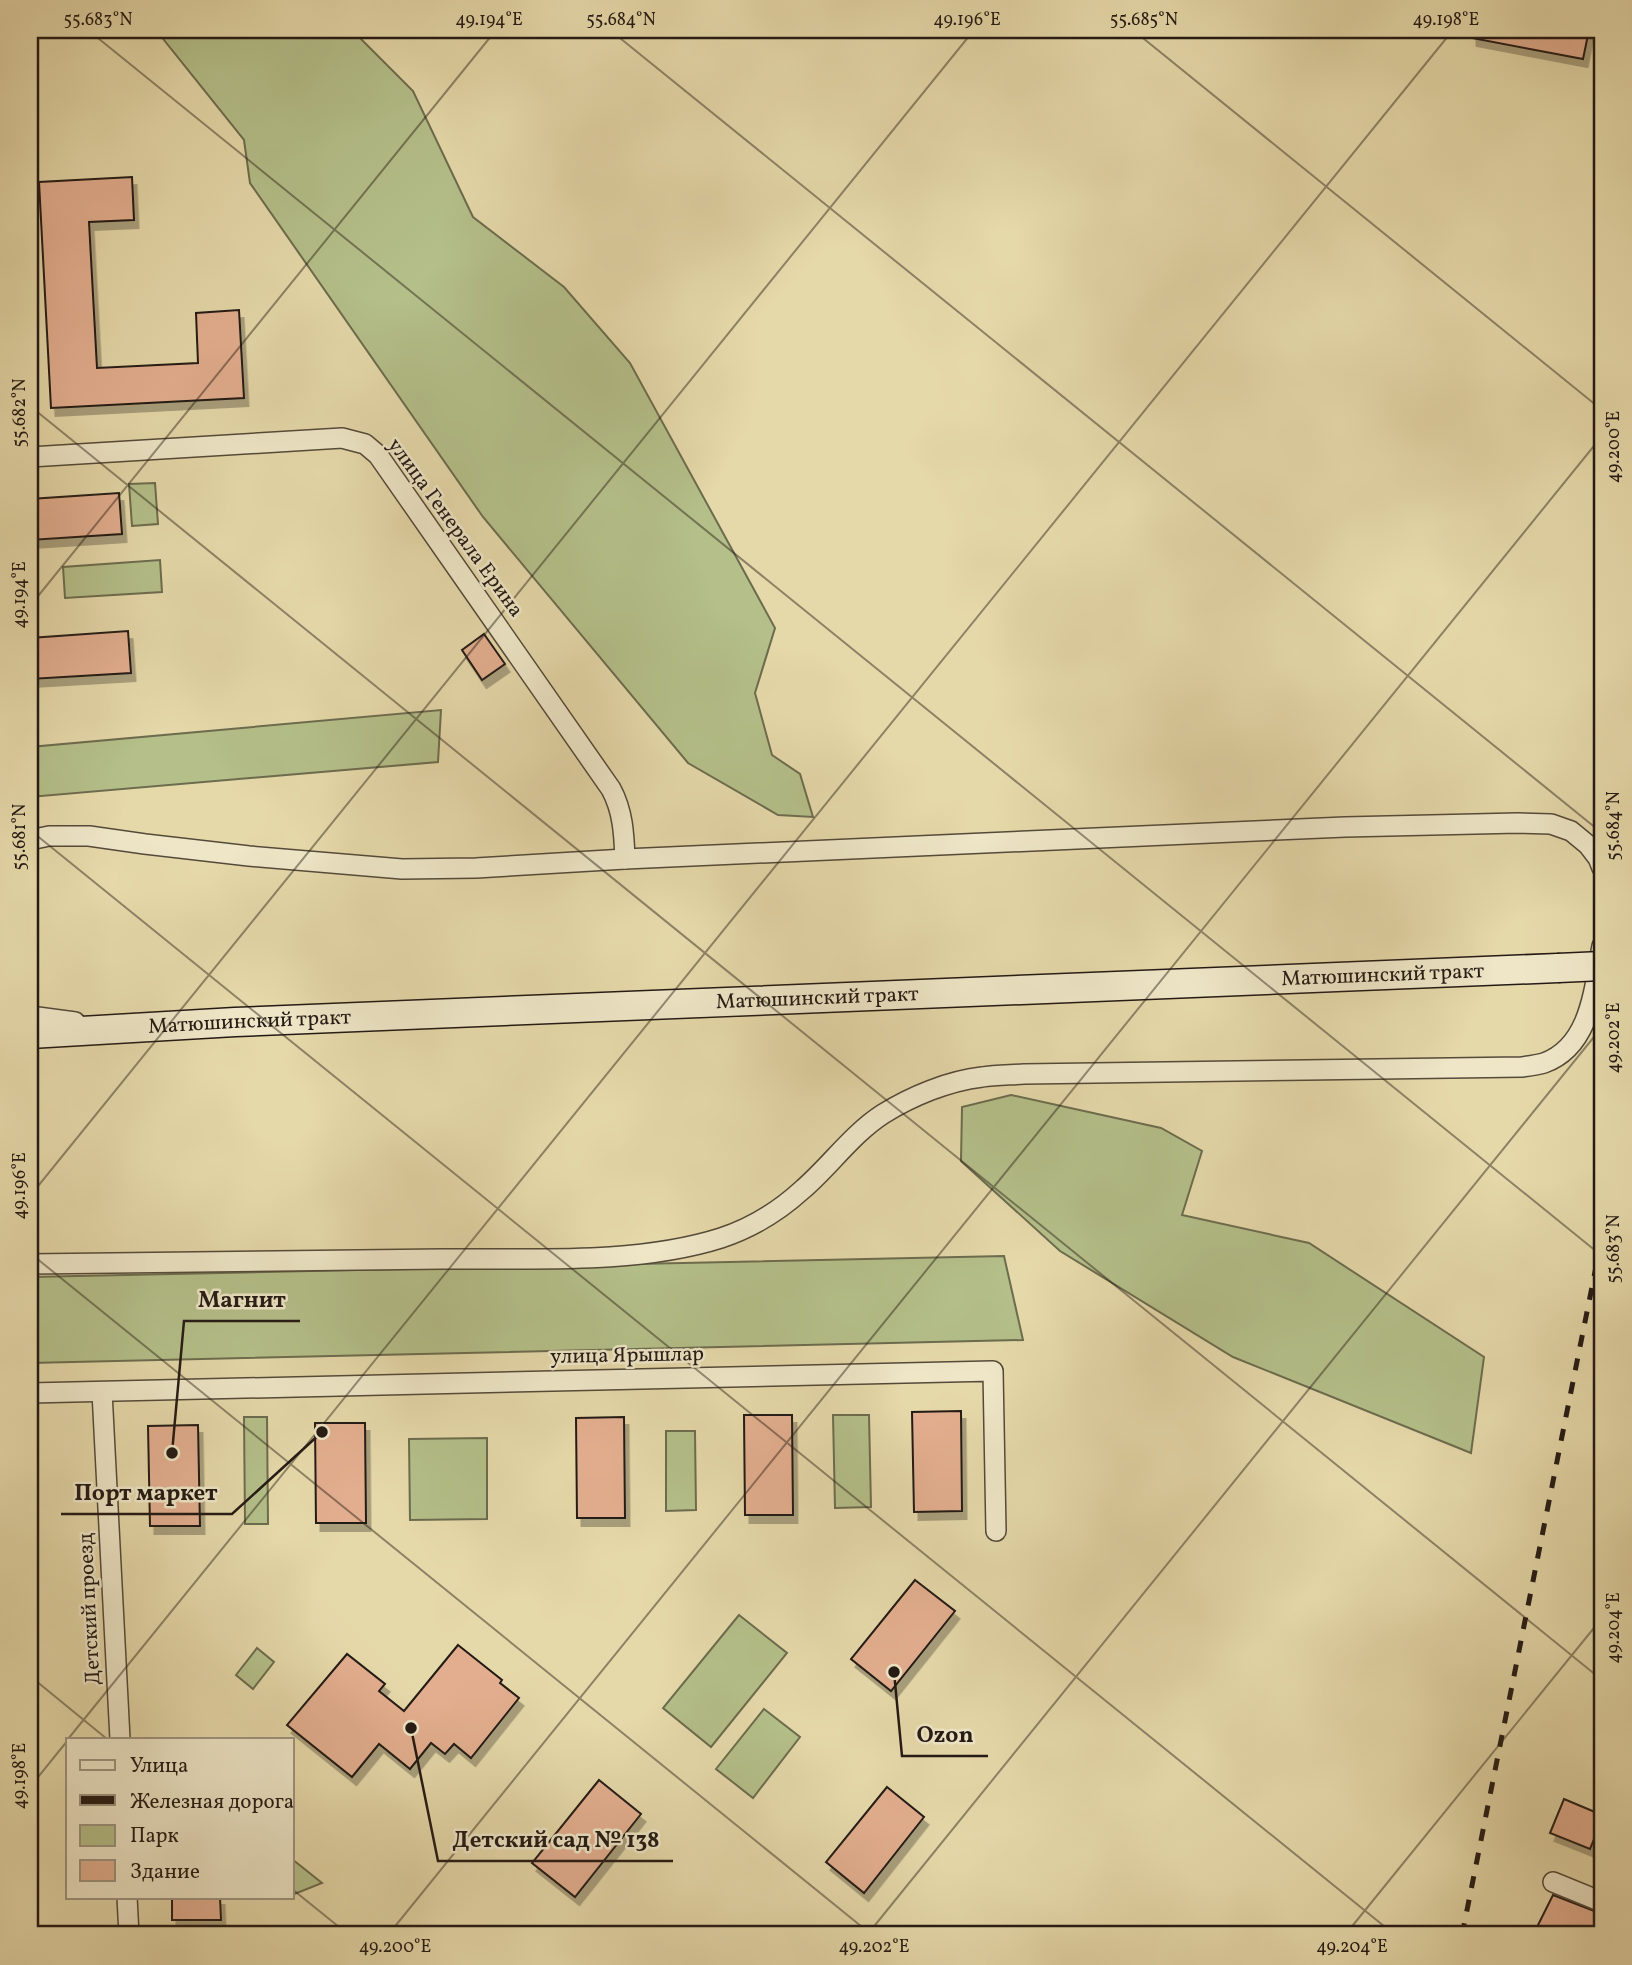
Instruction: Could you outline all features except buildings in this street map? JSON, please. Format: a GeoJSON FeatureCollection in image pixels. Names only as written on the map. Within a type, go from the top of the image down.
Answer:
{"type":"FeatureCollection","features":[{"type":"Feature","properties":{"kind":"main road","name":"Матюшинский тракт"},"geometry":{"type":"LineString","coordinates":[[30,1034],[263,1021],[1602,966]]}},
{"type":"Feature","properties":{"kind":"street","name":"улица Генерала Ерина"},"geometry":{"type":"LineString","coordinates":[[30,457],[342,438],[365,444],[378,455],[611,789],[620,809],[625,859]]}},
{"type":"Feature","properties":{"kind":"street"},"geometry":{"type":"LineString","coordinates":[[30,840],[49,836],[89,836],[249,856],[402,869],[476,868],[1345,827],[1518,823],[1551,824],[1571,831],[1588,845],[1602,868]]}},
{"type":"Feature","properties":{"kind":"street"},"geometry":{"type":"LineString","coordinates":[[30,1264],[594,1258],[687,1247],[748,1227],[775,1212],[803,1190],[862,1130],[883,1114],[948,1084],[981,1077],[1024,1074],[1522,1067],[1544,1063],[1572,1043],[1582,1028],[1590,1010],[1602,946]]}},
{"type":"Feature","properties":{"kind":"street"},"geometry":{"type":"LineString","coordinates":[[30,1016],[125,1029]]}},
{"type":"Feature","properties":{"kind":"street","name":"улица Ярышлар"},"geometry":{"type":"LineString","coordinates":[[30,1393],[993,1371],[996,1531]]}},
{"type":"Feature","properties":{"kind":"street","name":"Детский проезд"},"geometry":{"type":"LineString","coordinates":[[102,1392],[120,1738]]}},
{"type":"Feature","properties":{"kind":"street"},"geometry":{"type":"LineString","coordinates":[[1553,1882],[1602,1902]]}},
{"type":"Feature","properties":{"kind":"street"},"geometry":{"type":"LineString","coordinates":[[127,1898],[129,1935]]}},
{"type":"Feature","properties":{"kind":"green space"},"geometry":{"type":"Polygon","coordinates":[[[156,30],[352,30],[413,91],[473,217],[564,287],[630,363],[775,628],[755,693],[772,755],[800,774],[813,817],[778,815],[688,763],[483,517],[250,183],[244,140],[156,30]]]}},
{"type":"Feature","properties":{"kind":"green space"},"geometry":{"type":"Polygon","coordinates":[[[155,483],[158,524],[132,526],[129,484],[155,483]]]}},
{"type":"Feature","properties":{"kind":"green space"},"geometry":{"type":"Polygon","coordinates":[[[160,560],[162,592],[65,598],[63,567],[160,560]]]}},
{"type":"Feature","properties":{"kind":"green space"},"geometry":{"type":"Polygon","coordinates":[[[441,710],[438,762],[30,797],[30,747],[441,710]]]}},
{"type":"Feature","properties":{"kind":"green space"},"geometry":{"type":"Polygon","coordinates":[[[1011,1095],[1161,1128],[1202,1151],[1182,1215],[1309,1243],[1484,1357],[1471,1453],[1233,1357],[1060,1251],[961,1161],[962,1107],[1011,1095]]]}},
{"type":"Feature","properties":{"kind":"green space"},"geometry":{"type":"Polygon","coordinates":[[[1004,1256],[1023,1340],[30,1363],[30,1277],[1004,1256]]]}},
{"type":"Feature","properties":{"kind":"green space"},"geometry":{"type":"Polygon","coordinates":[[[833,1415],[869,1415],[871,1507],[835,1508],[833,1415]]]}},
{"type":"Feature","properties":{"kind":"green space"},"geometry":{"type":"Polygon","coordinates":[[[244,1417],[267,1417],[268,1524],[245,1524],[244,1417]]]}},
{"type":"Feature","properties":{"kind":"green space"},"geometry":{"type":"Polygon","coordinates":[[[666,1431],[695,1431],[696,1510],[666,1511],[666,1431]]]}},
{"type":"Feature","properties":{"kind":"green space"},"geometry":{"type":"Polygon","coordinates":[[[487,1438],[487,1519],[410,1520],[409,1439],[487,1438]]]}},
{"type":"Feature","properties":{"kind":"green space"},"geometry":{"type":"Polygon","coordinates":[[[739,1615],[787,1653],[711,1747],[663,1708],[739,1615]]]}},
{"type":"Feature","properties":{"kind":"green space"},"geometry":{"type":"Polygon","coordinates":[[[257,1648],[274,1662],[253,1689],[236,1675],[257,1648]]]}},
{"type":"Feature","properties":{"kind":"green space"},"geometry":{"type":"Polygon","coordinates":[[[764,1709],[800,1737],[753,1798],[716,1769],[764,1709]]]}},
{"type":"Feature","properties":{"kind":"green space"},"geometry":{"type":"Polygon","coordinates":[[[294,1861],[322,1883],[294,1894],[294,1861]]]}},
{"type":"Feature","properties":{"kind":"railway"},"geometry":{"type":"LineString","coordinates":[[1462,1935],[1602,1237]]}},
{"type":"Feature","properties":{"kind":"place","name":"Порт маркет"},"geometry":{"type":"Point","coordinates":[322,1432]}},
{"type":"Feature","properties":{"kind":"place","name":"Магнит"},"geometry":{"type":"Point","coordinates":[172,1453]}},
{"type":"Feature","properties":{"kind":"place","name":"Ozon"},"geometry":{"type":"Point","coordinates":[894,1672]}},
{"type":"Feature","properties":{"kind":"place","name":"Детский сад № 138"},"geometry":{"type":"Point","coordinates":[411,1728]}}]}
